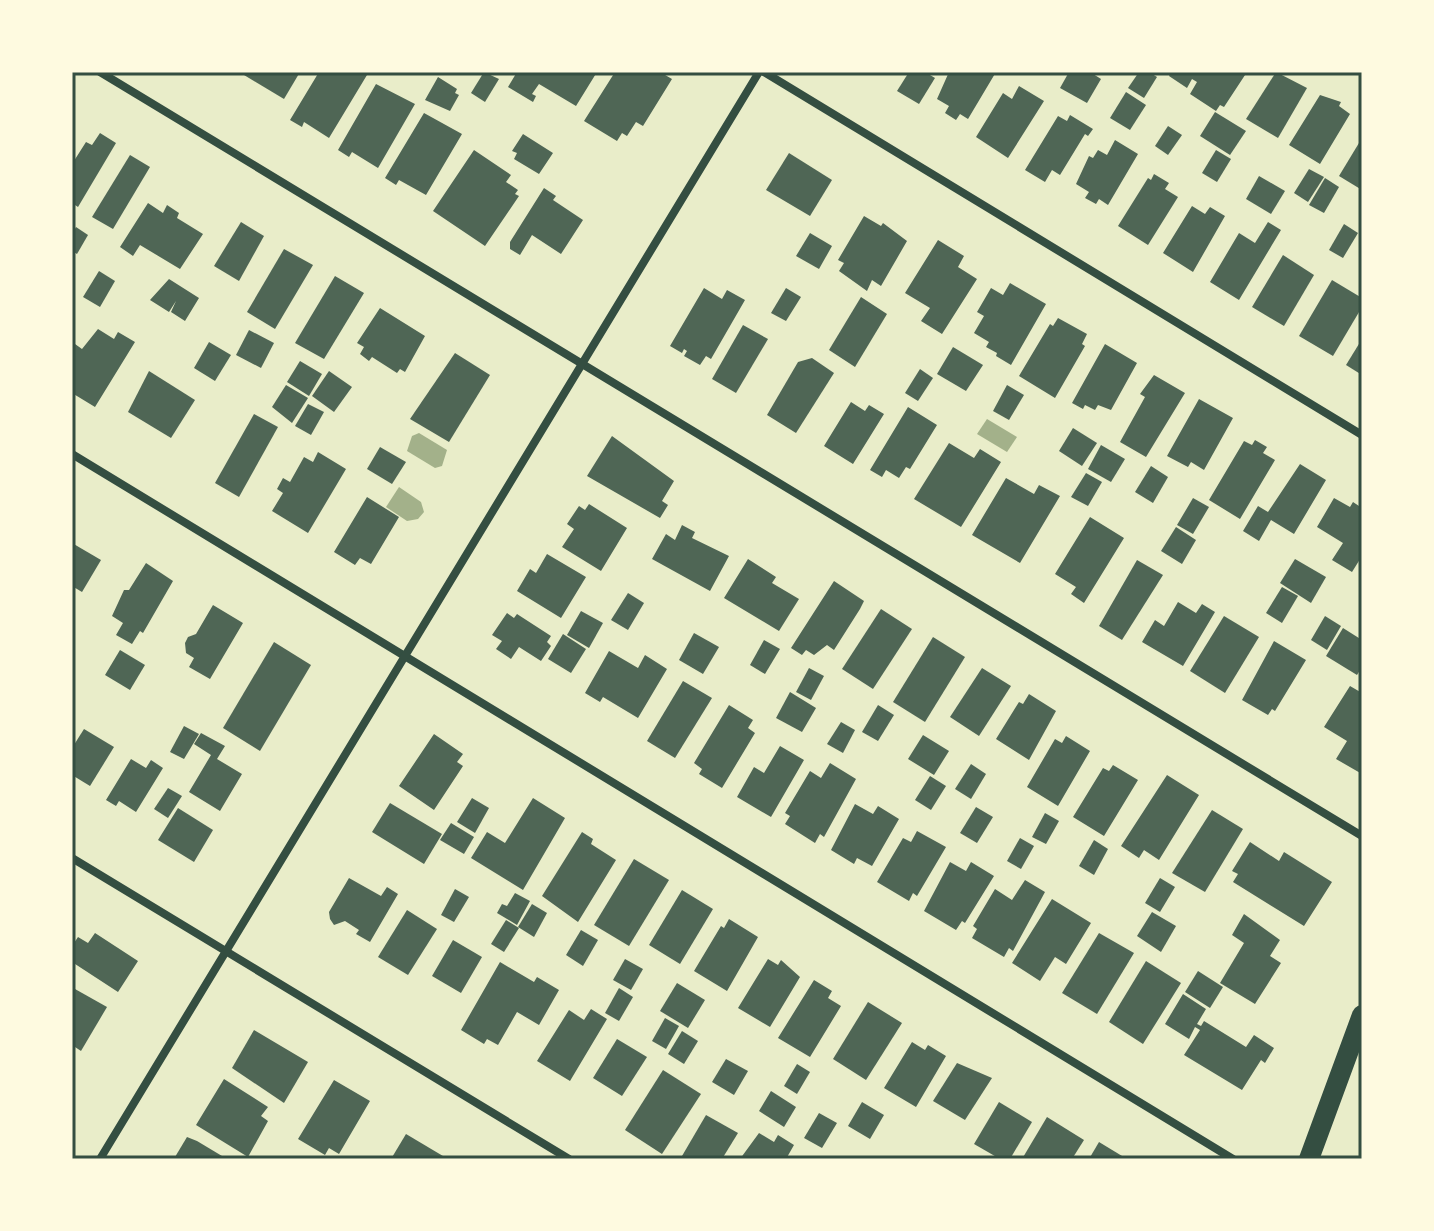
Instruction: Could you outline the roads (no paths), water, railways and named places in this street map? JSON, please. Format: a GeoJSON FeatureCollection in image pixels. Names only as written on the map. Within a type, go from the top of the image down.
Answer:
{"type":"FeatureCollection","features":[{"type":"Feature","properties":{"kind":"main road"},"geometry":{"type":"LineString","coordinates":[[1309,1159],[1362,1015]]}},
{"type":"Feature","properties":{"kind":"street"},"geometry":{"type":"LineString","coordinates":[[100,72],[1362,836]]}},
{"type":"Feature","properties":{"kind":"street"},"geometry":{"type":"LineString","coordinates":[[100,1159],[762,72],[1362,435]]}},
{"type":"Feature","properties":{"kind":"street"},"geometry":{"type":"LineString","coordinates":[[72,454],[1233,1159]]}},
{"type":"Feature","properties":{"kind":"street"},"geometry":{"type":"LineString","coordinates":[[72,858],[569,1159]]}}]}
